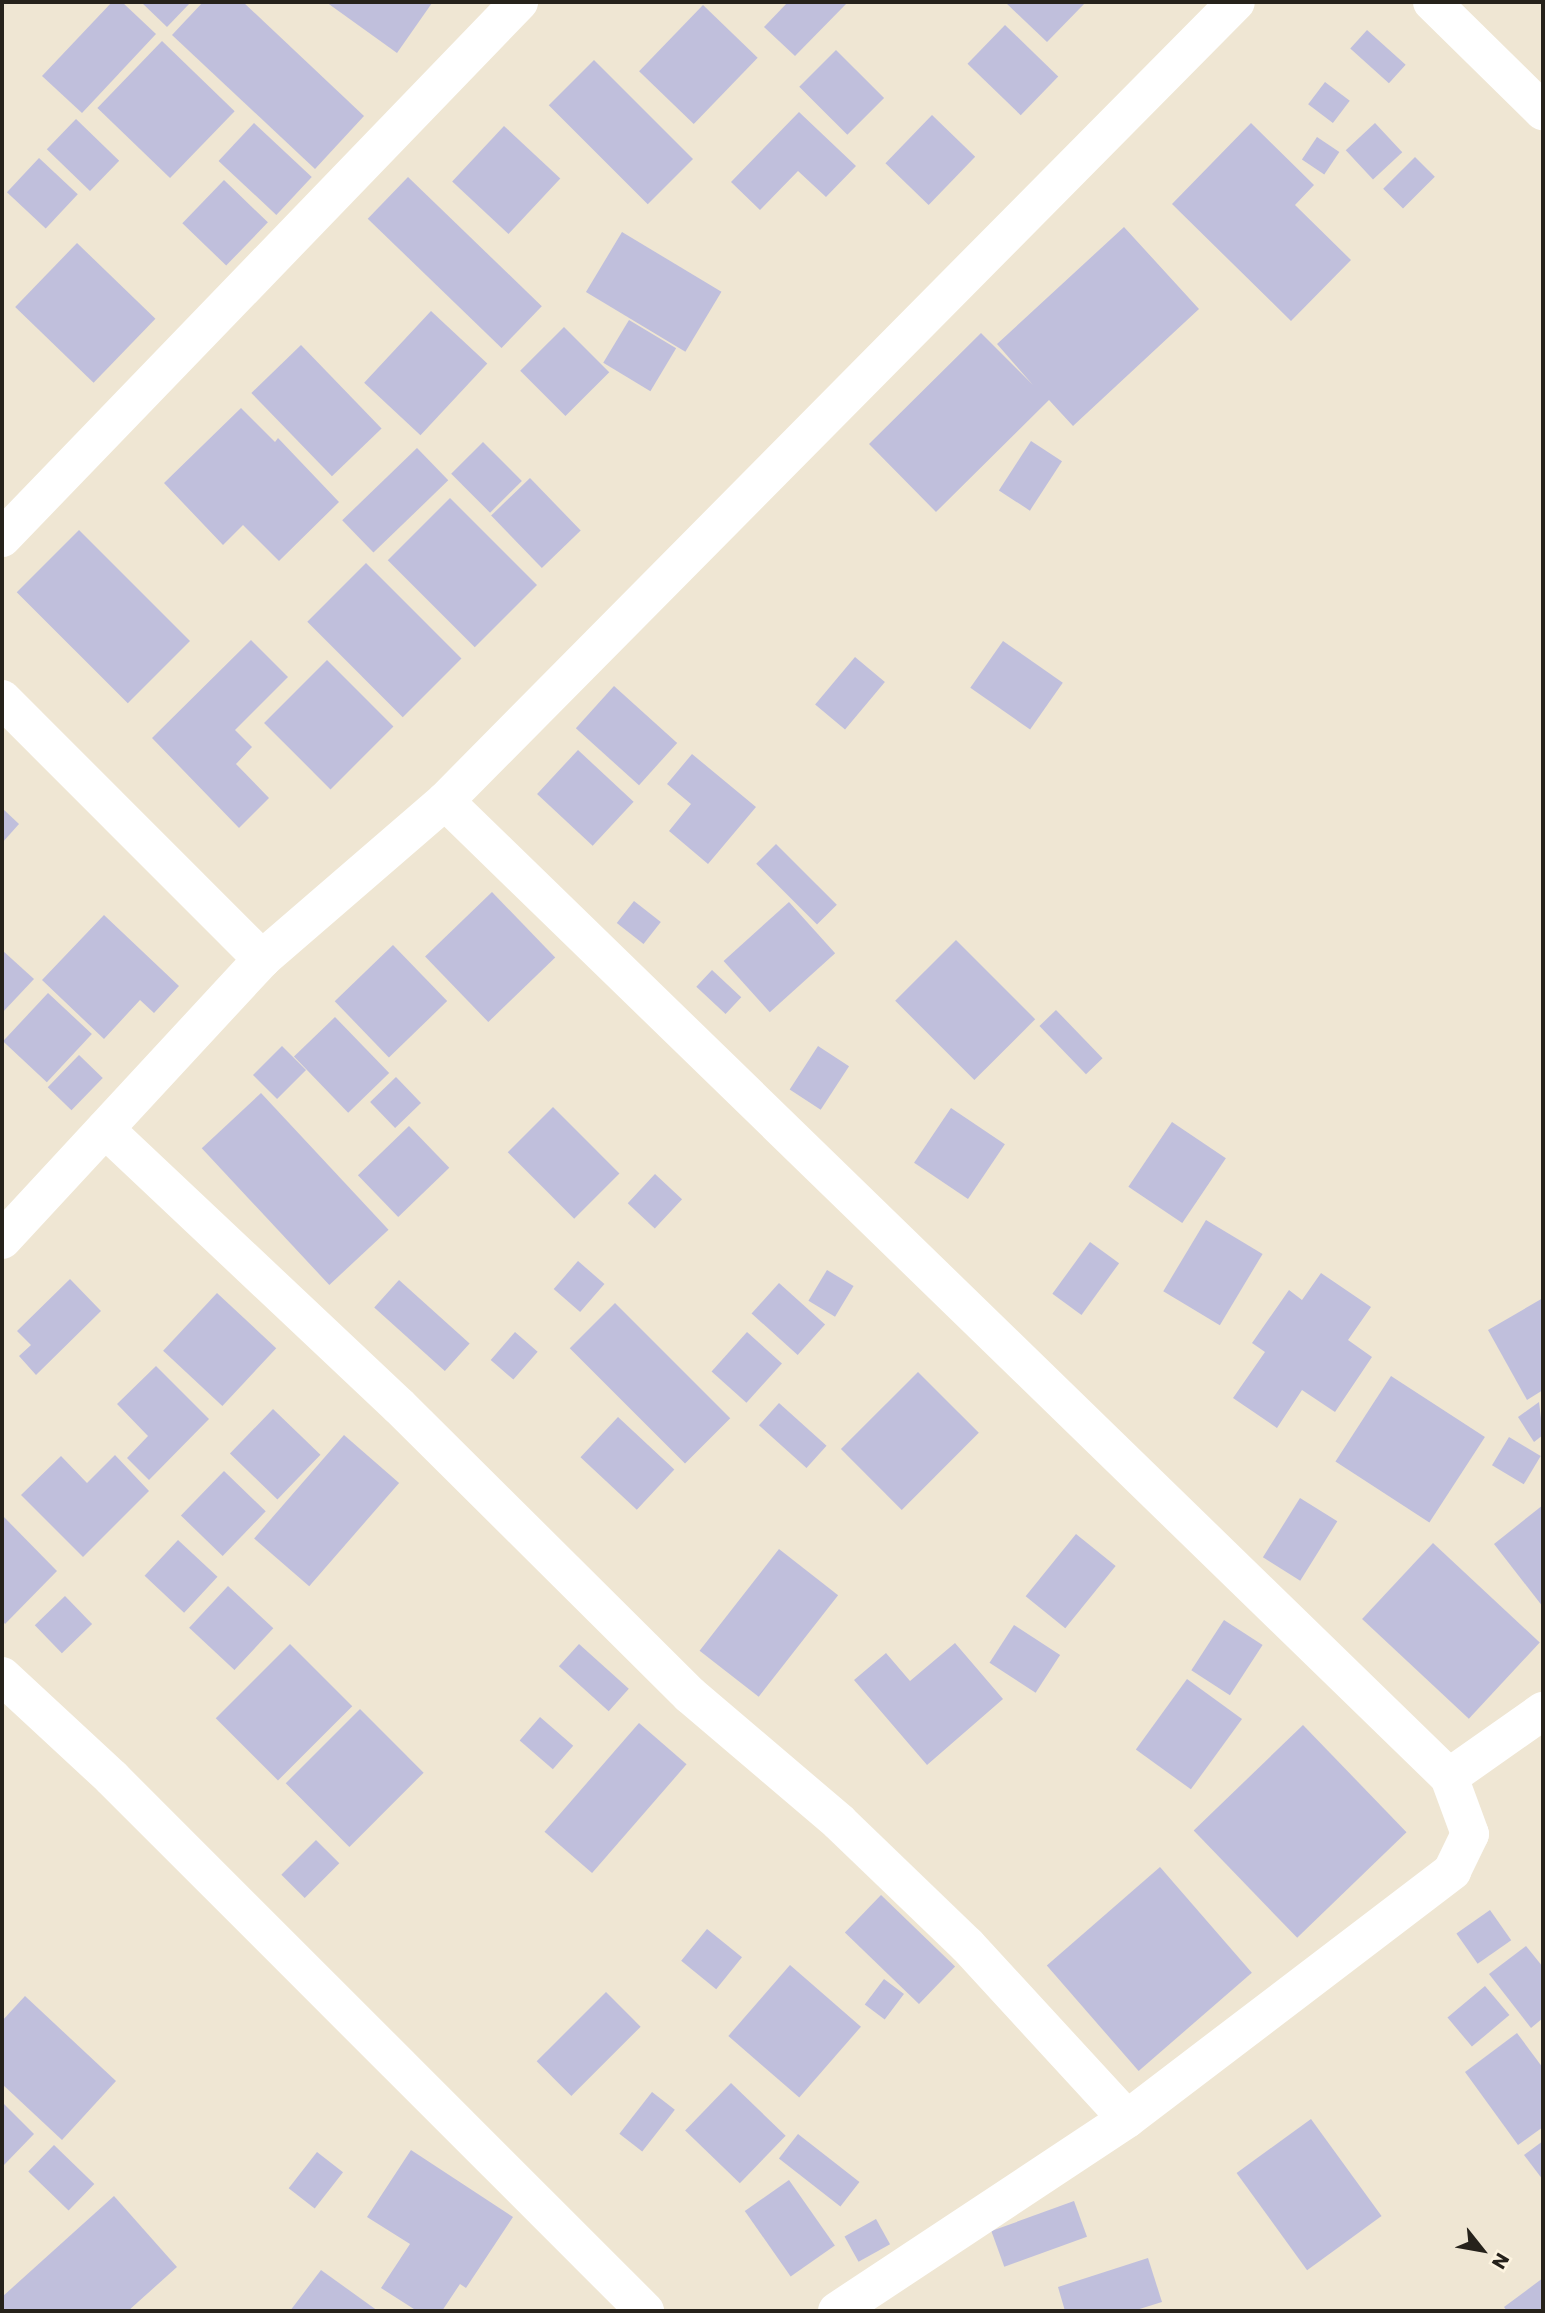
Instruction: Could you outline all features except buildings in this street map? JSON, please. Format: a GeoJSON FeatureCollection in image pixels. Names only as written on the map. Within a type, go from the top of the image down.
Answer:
{"type":"FeatureCollection","features":[{"type":"Feature","properties":{"kind":"street"},"geometry":{"type":"LineString","coordinates":[[2,538],[519,2]]}},
{"type":"Feature","properties":{"kind":"street"},"geometry":{"type":"LineString","coordinates":[[2,1240],[262,958],[445,802],[1236,2]]}},
{"type":"Feature","properties":{"kind":"street"},"geometry":{"type":"LineString","coordinates":[[1432,2],[1543,111]]}},
{"type":"Feature","properties":{"kind":"street"},"geometry":{"type":"LineString","coordinates":[[2,699],[262,958]]}},
{"type":"Feature","properties":{"kind":"street"},"geometry":{"type":"LineString","coordinates":[[445,802],[1449,1777],[1470,1834],[1452,1871],[1127,2119],[837,2311]]}},
{"type":"Feature","properties":{"kind":"street"},"geometry":{"type":"LineString","coordinates":[[105,1129],[399,1406],[690,1695],[839,1822],[967,1945],[1127,2119]]}},
{"type":"Feature","properties":{"kind":"street"},"geometry":{"type":"LineString","coordinates":[[2,1676],[112,1778],[645,2311]]}},
{"type":"Feature","properties":{"kind":"street"},"geometry":{"type":"LineString","coordinates":[[1449,1777],[1543,1711]]}}]}
